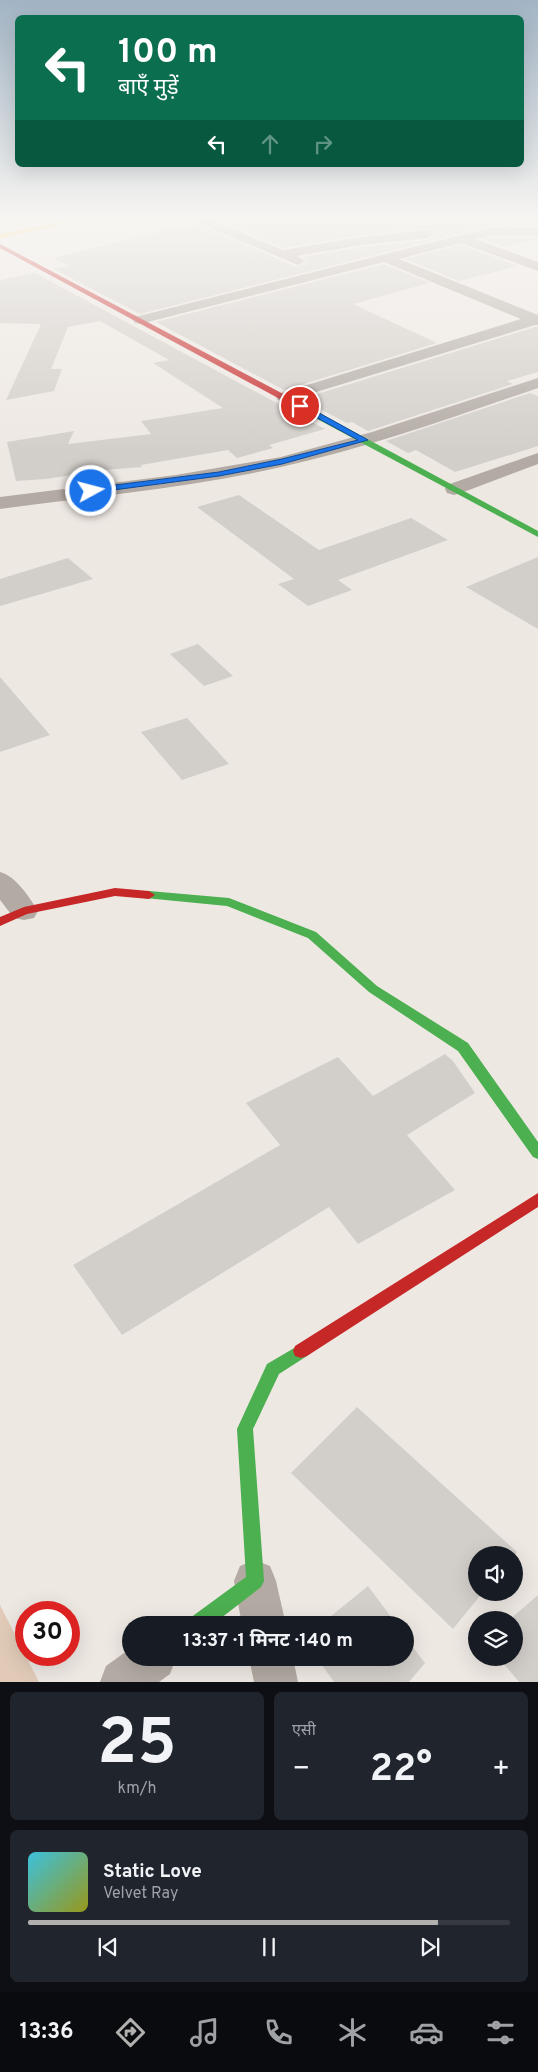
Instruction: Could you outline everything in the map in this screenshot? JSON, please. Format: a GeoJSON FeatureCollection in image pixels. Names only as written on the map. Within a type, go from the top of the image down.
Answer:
{"type":"FeatureCollection","features":[{"type":"Feature","properties":{"kind":"street"},"geometry":{"type":"LineString","coordinates":[[97,297],[538,534]]}},
{"type":"Feature","properties":{"kind":"street"},"geometry":{"type":"LineString","coordinates":[[140,320],[229,297]]}},
{"type":"Feature","properties":{"kind":"street"},"geometry":{"type":"LineString","coordinates":[[482,297],[537,320]]}},
{"type":"Feature","properties":{"kind":"street"},"geometry":{"type":"LineString","coordinates":[[284,397],[537,320]]}},
{"type":"Feature","properties":{"kind":"street"},"geometry":{"type":"LineString","coordinates":[[0,503],[219,474],[282,461],[364,440],[538,383]]}},
{"type":"Feature","properties":{"kind":"street"},"geometry":{"type":"LineString","coordinates":[[454,489],[538,458]]}},
{"type":"Feature","properties":{"kind":"street"},"geometry":{"type":"LineString","coordinates":[[0,881],[12,916],[115,892],[229,902],[312,935],[373,989],[463,1047],[538,1153]]}},
{"type":"Feature","properties":{"kind":"street"},"geometry":{"type":"LineString","coordinates":[[262,1616],[255,1581],[245,1429],[273,1368],[538,1199]]}},
{"type":"Feature","properties":{"kind":"street"},"geometry":{"type":"LineString","coordinates":[[209,1616],[255,1581]]}},
{"type":"Feature","properties":{"kind":"street"},"geometry":{"type":"LineString","coordinates":[[122,1682],[143,1666]]}},
{"type":"Feature","properties":{"kind":"street"},"geometry":{"type":"LineString","coordinates":[[273,1666],[276,1682]]}},
{"type":"Feature","properties":{"kind":"shaded area"},"geometry":{"type":"Polygon","coordinates":[[[0,1605],[15,1635],[15,1666],[31,1666],[39,1682],[0,1682],[0,1605]]]}},
{"type":"Feature","properties":{"kind":"building"},"geometry":{"type":"Polygon","coordinates":[[[0,297],[81,297],[325,429],[269,445],[273,448],[237,458],[228,450],[141,465],[142,467],[16,481],[7,442],[74,431],[68,444],[151,434],[141,421],[223,408],[153,363],[169,360],[100,321],[68,327],[51,369],[62,369],[54,391],[6,400],[41,324],[0,323],[0,297]]]}},
{"type":"Feature","properties":{"kind":"building"},"geometry":{"type":"Polygon","coordinates":[[[108,297],[205,297],[140,314],[108,297]]]}},
{"type":"Feature","properties":{"kind":"building"},"geometry":{"type":"Polygon","coordinates":[[[252,297],[377,297],[353,304],[437,343],[284,390],[156,322],[252,297]]]}},
{"type":"Feature","properties":{"kind":"building"},"geometry":{"type":"Polygon","coordinates":[[[538,327],[538,372],[507,381],[513,384],[368,431],[352,422],[347,423],[301,399],[538,327]]]}},
{"type":"Feature","properties":{"kind":"building"},"geometry":{"type":"Polygon","coordinates":[[[530,393],[538,396],[538,446],[455,472],[416,450],[408,453],[386,441],[530,393]]]}},
{"type":"Feature","properties":{"kind":"building"},"geometry":{"type":"Polygon","coordinates":[[[239,495],[319,550],[411,518],[448,540],[338,580],[352,590],[308,606],[278,584],[294,579],[197,507],[239,495]]]}},
{"type":"Feature","properties":{"kind":"building"},"geometry":{"type":"Polygon","coordinates":[[[538,557],[538,629],[466,587],[538,557]]]}},
{"type":"Feature","properties":{"kind":"building"},"geometry":{"type":"Polygon","coordinates":[[[68,558],[93,579],[0,606],[0,579],[68,558]]]}},
{"type":"Feature","properties":{"kind":"building"},"geometry":{"type":"Polygon","coordinates":[[[198,644],[233,676],[204,686],[170,654],[198,644]]]}},
{"type":"Feature","properties":{"kind":"building"},"geometry":{"type":"Polygon","coordinates":[[[0,677],[50,735],[0,752],[0,677]]]}},
{"type":"Feature","properties":{"kind":"building"},"geometry":{"type":"Polygon","coordinates":[[[187,718],[229,764],[182,780],[141,732],[187,718]]]}},
{"type":"Feature","properties":{"kind":"building"},"geometry":{"type":"Polygon","coordinates":[[[445,1054],[453,1061],[475,1093],[407,1135],[455,1190],[358,1244],[329,1207],[122,1335],[73,1265],[280,1145],[246,1103],[338,1057],[373,1096],[445,1054]]]}},
{"type":"Feature","properties":{"kind":"building"},"geometry":{"type":"Polygon","coordinates":[[[357,1407],[510,1546],[468,1546],[468,1601],[476,1601],[453,1629],[291,1473],[357,1407]]]}},
{"type":"Feature","properties":{"kind":"building"},"geometry":{"type":"Polygon","coordinates":[[[368,1586],[390,1616],[331,1616],[368,1586]]]}},
{"type":"Feature","properties":{"kind":"building"},"geometry":{"type":"Polygon","coordinates":[[[538,1595],[538,1682],[519,1682],[506,1666],[523,1666],[523,1611],[519,1611],[538,1595]]]}},
{"type":"Feature","properties":{"kind":"building"},"geometry":{"type":"Polygon","coordinates":[[[414,1649],[425,1663],[409,1682],[334,1682],[323,1666],[414,1666],[414,1649]]]}},
{"type":"Feature","properties":{"kind":"traffic: fast"},"geometry":{"type":"LineString","coordinates":[[305,409],[538,534]]}},
{"type":"Feature","properties":{"kind":"traffic: fast"},"geometry":{"type":"LineString","coordinates":[[149,895],[229,902],[312,935],[373,989],[463,1047],[538,1153]]}},
{"type":"Feature","properties":{"kind":"traffic: fast"},"geometry":{"type":"LineString","coordinates":[[209,1616],[255,1581],[245,1429],[273,1369],[301,1351]]}},
{"type":"Feature","properties":{"kind":"traffic: jam"},"geometry":{"type":"LineString","coordinates":[[96,297],[305,409]]}},
{"type":"Feature","properties":{"kind":"traffic: jam"},"geometry":{"type":"LineString","coordinates":[[0,922],[24,911],[115,892],[149,895]]}},
{"type":"Feature","properties":{"kind":"traffic: jam"},"geometry":{"type":"LineString","coordinates":[[301,1351],[538,1199]]}},
{"type":"Feature","properties":{"kind":"route"},"geometry":{"type":"LineString","coordinates":[[91,491],[219,474],[282,461],[364,440],[300,406]]}}]}
